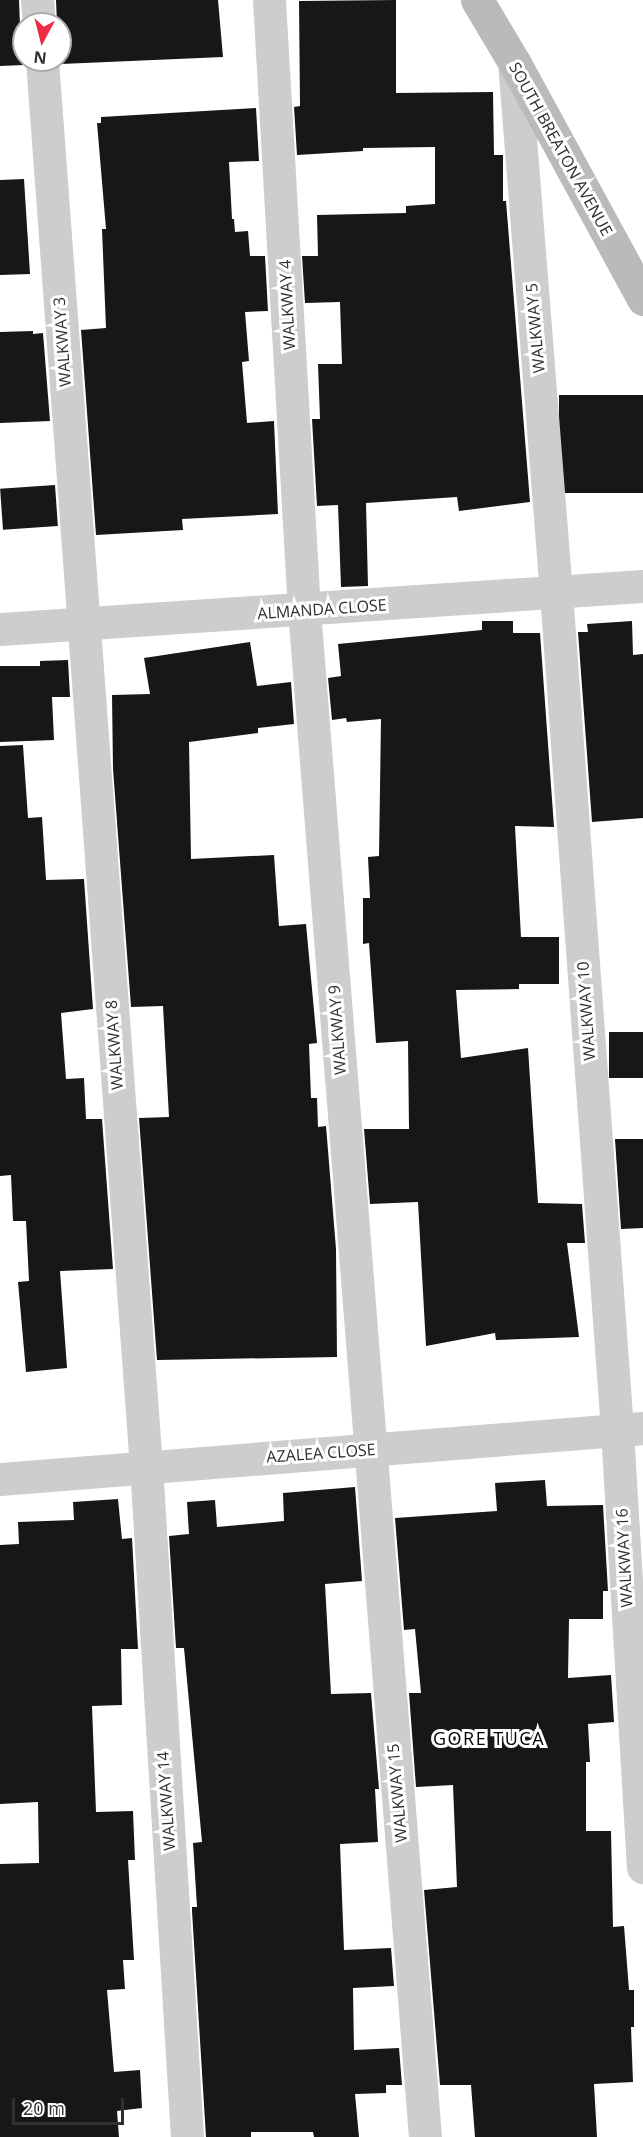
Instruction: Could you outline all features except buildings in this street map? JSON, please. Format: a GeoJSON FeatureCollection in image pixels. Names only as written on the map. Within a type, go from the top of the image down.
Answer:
{"type":"FeatureCollection","features":[{"type":"Feature","properties":{"kind":"street","name":"WALKWAY 4"},"geometry":{"type":"LineString","coordinates":[[269,0],[304,610]]}},
{"type":"Feature","properties":{"kind":"street","name":"SOUTH BREATON AVENUE"},"geometry":{"type":"LineString","coordinates":[[477,0],[514,62],[643,299]]}},
{"type":"Feature","properties":{"kind":"street","name":"WALKWAY 5"},"geometry":{"type":"LineString","coordinates":[[514,62],[556,593]]}},
{"type":"Feature","properties":{"kind":"street","name":"WALKWAY 3"},"geometry":{"type":"LineString","coordinates":[[43,72],[82,624]]}},
{"type":"Feature","properties":{"kind":"street","name":"ALMANDA CLOSE"},"geometry":{"type":"LineString","coordinates":[[0,629],[556,593],[643,585]]}},
{"type":"Feature","properties":{"kind":"street","name":"WALKWAY 10"},"geometry":{"type":"LineString","coordinates":[[556,593],[630,1429]]}},
{"type":"Feature","properties":{"kind":"street","name":"WALKWAY 9"},"geometry":{"type":"LineString","coordinates":[[304,610],[370,1450]]}},
{"type":"Feature","properties":{"kind":"street","name":"WALKWAY 8"},"geometry":{"type":"LineString","coordinates":[[82,624],[146,1465]]}},
{"type":"Feature","properties":{"kind":"street","name":"AZALEA CLOSE"},"geometry":{"type":"LineString","coordinates":[[0,1479],[146,1465],[630,1429]]}},
{"type":"Feature","properties":{"kind":"street","name":"WALKWAY 16"},"geometry":{"type":"LineString","coordinates":[[630,1429],[643,1867]]}},
{"type":"Feature","properties":{"kind":"street","name":"WALKWAY 15"},"geometry":{"type":"LineString","coordinates":[[370,1450],[425,2137]]}},
{"type":"Feature","properties":{"kind":"street","name":"WALKWAY 14"},"geometry":{"type":"LineString","coordinates":[[146,1465],[187,2137]]}},
{"type":"Feature","properties":{"kind":"district","name":"GORE TUCA"},"geometry":{"type":"Point","coordinates":[489,1738]}}]}
